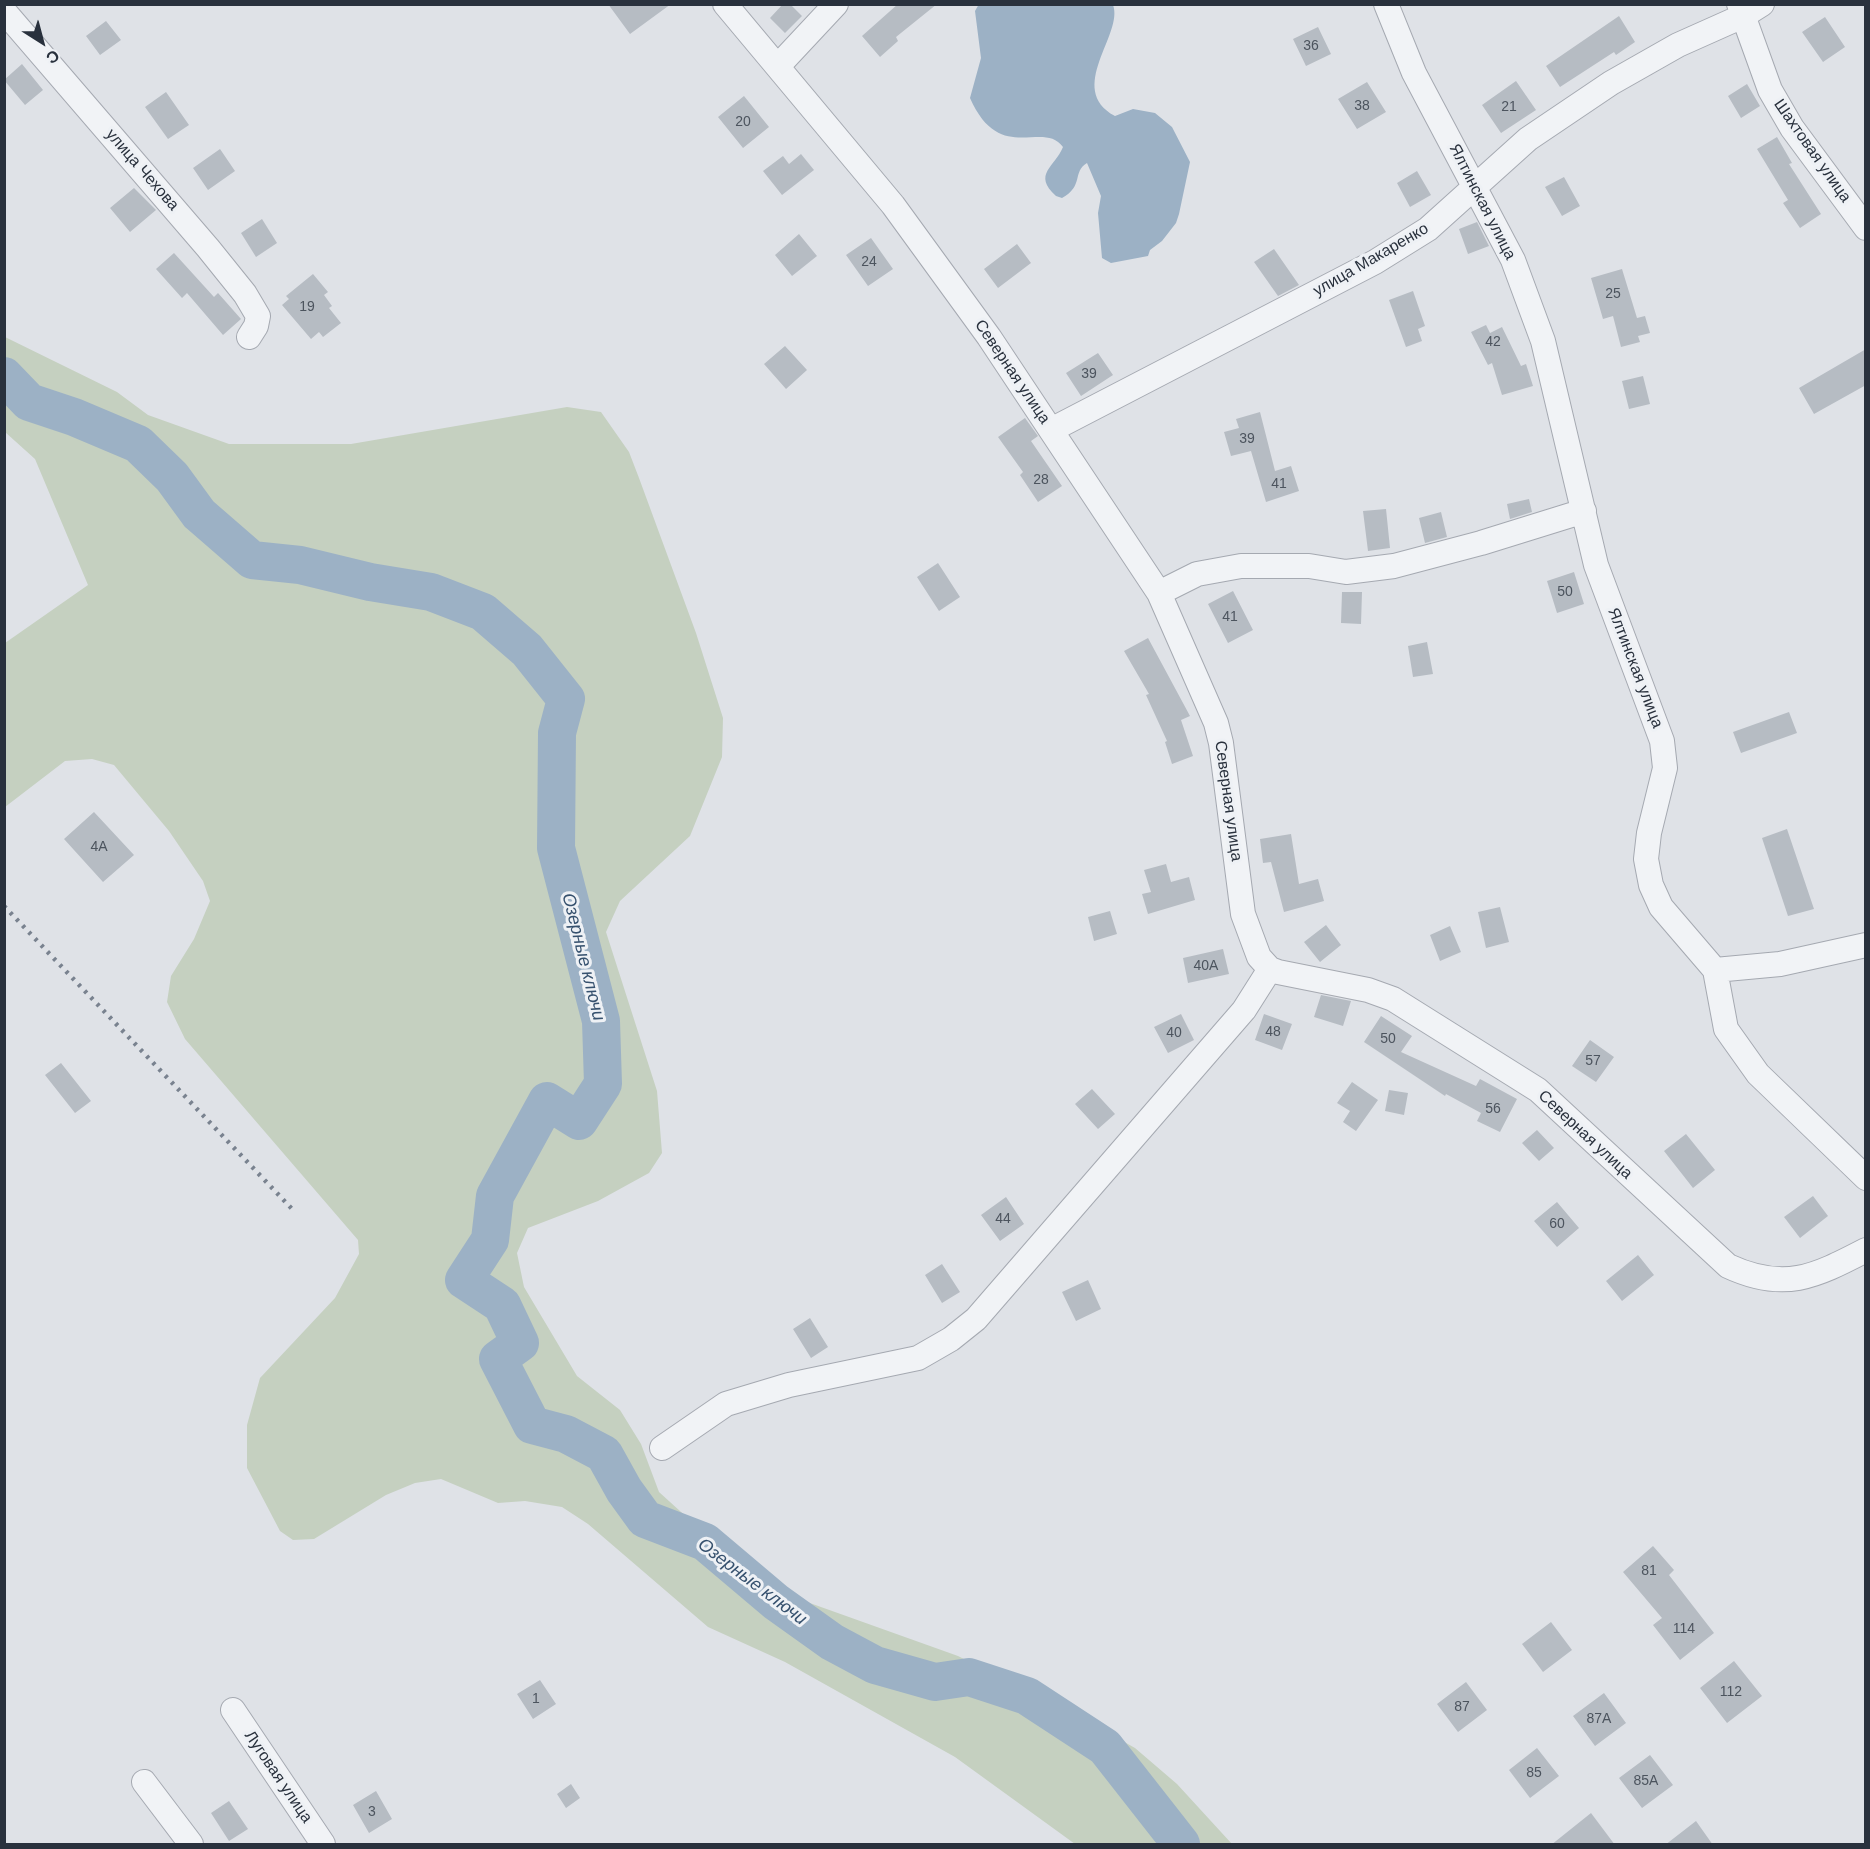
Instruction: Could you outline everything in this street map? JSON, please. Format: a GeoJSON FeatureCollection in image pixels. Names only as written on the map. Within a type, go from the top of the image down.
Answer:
{"type":"FeatureCollection","features":[{"type":"Feature","properties":{"kind":"street","name":"Северная улица"},"geometry":{"type":"LineString","coordinates":[[725,4],[779,65],[893,205],[989,337],[1159,593],[1216,723],[1221,743],[1243,914],[1253,947],[1270,969],[1368,990],[1393,999],[1519,1078],[1558,1108],[1728,1266],[1757,1277],[1790,1281],[1832,1267],[1866,1250]]}},
{"type":"Feature","properties":{"kind":"street"},"geometry":{"type":"LineString","coordinates":[[779,65],[836,4]]}},
{"type":"Feature","properties":{"kind":"street","name":"Ялтинская улица"},"geometry":{"type":"LineString","coordinates":[[1386,4],[1414,73],[1513,260],[1543,341],[1596,565],[1662,741],[1665,768],[1649,833],[1646,859],[1651,885],[1661,907],[1715,970]]}},
{"type":"Feature","properties":{"kind":"street","name":"улица Макаренко"},"geometry":{"type":"LineString","coordinates":[[1052,430],[1375,262],[1428,229],[1474,185],[1528,139],[1611,83],[1748,8]]}},
{"type":"Feature","properties":{"kind":"street","name":"Шахтовая улица"},"geometry":{"type":"LineString","coordinates":[[1748,8],[1770,90],[1792,128],[1866,228]]}},
{"type":"Feature","properties":{"kind":"street","name":"улица Чехова"},"geometry":{"type":"LineString","coordinates":[[4,11],[245,294],[258,316],[256,326],[249,337]]}},
{"type":"Feature","properties":{"kind":"street"},"geometry":{"type":"LineString","coordinates":[[1159,593],[1197,574],[1241,566],[1309,566],[1346,572],[1394,566],[1481,543],[1584,511]]}},
{"type":"Feature","properties":{"kind":"street"},"geometry":{"type":"LineString","coordinates":[[1866,945],[1779,964],[1715,970],[1726,1029],[1758,1074],[1866,1178]]}},
{"type":"Feature","properties":{"kind":"street"},"geometry":{"type":"LineString","coordinates":[[662,1448],[682,1432],[726,1404],[789,1385],[918,1358],[951,1339],[976,1319],[1244,1010],[1270,969]]}},
{"type":"Feature","properties":{"kind":"street","name":"Луговая улица"},"geometry":{"type":"LineString","coordinates":[[233,1710],[323,1845]]}},
{"type":"Feature","properties":{"kind":"street"},"geometry":{"type":"LineString","coordinates":[[144,1782],[191,1845]]}},
{"type":"Feature","properties":{"kind":"green space"},"geometry":{"type":"Polygon","coordinates":[[[5,337],[117,392],[148,415],[229,444],[351,444],[567,407],[601,412],[629,452],[696,633],[723,718],[722,757],[690,836],[620,901],[606,932],[657,1091],[662,1153],[649,1173],[598,1201],[528,1228],[517,1253],[524,1287],[577,1376],[620,1410],[641,1444],[659,1492],[702,1531],[793,1597],[958,1656],[1078,1716],[1135,1748],[1177,1784],[1232,1844],[1075,1844],[955,1757],[785,1662],[708,1627],[588,1524],[562,1507],[525,1501],[498,1503],[441,1479],[415,1483],[386,1495],[314,1539],[293,1540],[280,1531],[247,1468],[247,1425],[260,1378],[335,1298],[359,1254],[358,1240],[185,1039],[167,1002],[171,976],[194,939],[210,901],[203,881],[169,831],[114,765],[92,759],[65,761],[5,807],[5,643],[88,585],[35,459],[5,432],[5,337]]]}},
{"type":"Feature","properties":{"kind":"water"},"geometry":{"type":"Polygon","coordinates":[[[979,4],[1113,5],[1114,17],[1111,31],[1095,77],[1095,91],[1101,105],[1115,116],[1133,109],[1155,113],[1172,127],[1190,162],[1176,223],[1162,241],[1150,250],[1148,256],[1111,263],[1102,258],[1098,213],[1101,196],[1087,163],[1080,171],[1073,189],[1062,198],[1056,196],[1046,182],[1046,176],[1063,147],[1054,140],[1044,137],[1007,136],[994,130],[982,118],[970,98],[981,58],[975,11],[979,4]]]}},
{"type":"Feature","properties":{"kind":"building"},"geometry":{"type":"Polygon","coordinates":[[[608,4],[671,4],[630,34],[608,4]]]}},
{"type":"Feature","properties":{"kind":"building"},"geometry":{"type":"Polygon","coordinates":[[[783,4],[790,4],[802,16],[785,33],[770,18],[783,4]]]}},
{"type":"Feature","properties":{"kind":"building"},"geometry":{"type":"Polygon","coordinates":[[[898,4],[937,4],[896,37],[898,41],[880,57],[862,36],[898,4]]]}},
{"type":"Feature","properties":{"kind":"building"},"geometry":{"type":"Polygon","coordinates":[[[1619,16],[1635,42],[1616,55],[1614,52],[1560,87],[1546,66],[1619,16]]]}},
{"type":"Feature","properties":{"kind":"building"},"geometry":{"type":"Polygon","coordinates":[[[1825,17],[1845,47],[1823,62],[1802,32],[1825,17]]]}},
{"type":"Feature","properties":{"kind":"building"},"geometry":{"type":"Polygon","coordinates":[[[106,21],[121,40],[100,55],[86,36],[106,21]]]}},
{"type":"Feature","properties":{"kind":"building"},"geometry":{"type":"Polygon","coordinates":[[[1318,27],[1331,54],[1306,66],[1293,39],[1318,27]]]}},
{"type":"Feature","properties":{"kind":"building"},"geometry":{"type":"Polygon","coordinates":[[[22,64],[43,90],[25,105],[4,80],[22,64]]]}},
{"type":"Feature","properties":{"kind":"building"},"geometry":{"type":"Polygon","coordinates":[[[1516,81],[1536,110],[1501,133],[1482,105],[1516,81]]]}},
{"type":"Feature","properties":{"kind":"building"},"geometry":{"type":"Polygon","coordinates":[[[1367,82],[1386,112],[1357,129],[1338,99],[1367,82]]]}},
{"type":"Feature","properties":{"kind":"building"},"geometry":{"type":"Polygon","coordinates":[[[1747,84],[1760,106],[1741,118],[1728,96],[1747,84]]]}},
{"type":"Feature","properties":{"kind":"building"},"geometry":{"type":"Polygon","coordinates":[[[166,92],[189,125],[168,139],[145,107],[166,92]]]}},
{"type":"Feature","properties":{"kind":"building"},"geometry":{"type":"Polygon","coordinates":[[[744,96],[769,127],[743,148],[718,117],[744,96]]]}},
{"type":"Feature","properties":{"kind":"building"},"geometry":{"type":"Polygon","coordinates":[[[1777,137],[1792,163],[1789,164],[1821,214],[1800,228],[1783,203],[1788,200],[1757,149],[1777,137]]]}},
{"type":"Feature","properties":{"kind":"building"},"geometry":{"type":"Polygon","coordinates":[[[220,149],[235,171],[208,190],[193,168],[220,149]]]}},
{"type":"Feature","properties":{"kind":"building"},"geometry":{"type":"Polygon","coordinates":[[[801,154],[814,170],[782,195],[763,171],[783,156],[789,164],[801,154]]]}},
{"type":"Feature","properties":{"kind":"building"},"geometry":{"type":"Polygon","coordinates":[[[1417,171],[1431,195],[1410,207],[1397,183],[1417,171]]]}},
{"type":"Feature","properties":{"kind":"building"},"geometry":{"type":"Polygon","coordinates":[[[1564,177],[1580,206],[1562,216],[1545,187],[1564,177]]]}},
{"type":"Feature","properties":{"kind":"building"},"geometry":{"type":"Polygon","coordinates":[[[134,188],[156,210],[130,232],[110,208],[134,188]]]}},
{"type":"Feature","properties":{"kind":"building"},"geometry":{"type":"Polygon","coordinates":[[[262,219],[277,243],[256,257],[241,233],[262,219]]]}},
{"type":"Feature","properties":{"kind":"building"},"geometry":{"type":"Polygon","coordinates":[[[1477,222],[1489,246],[1468,254],[1459,229],[1477,222]]]}},
{"type":"Feature","properties":{"kind":"building"},"geometry":{"type":"Polygon","coordinates":[[[799,234],[817,256],[792,276],[775,255],[799,234]]]}},
{"type":"Feature","properties":{"kind":"building"},"geometry":{"type":"Polygon","coordinates":[[[871,238],[893,269],[868,286],[846,255],[871,238]]]}},
{"type":"Feature","properties":{"kind":"building"},"geometry":{"type":"Polygon","coordinates":[[[1017,244],[1031,263],[998,288],[984,269],[1017,244]]]}},
{"type":"Feature","properties":{"kind":"building"},"geometry":{"type":"Polygon","coordinates":[[[1274,249],[1299,285],[1278,296],[1254,262],[1274,249]]]}},
{"type":"Feature","properties":{"kind":"building"},"geometry":{"type":"Polygon","coordinates":[[[174,253],[214,297],[218,293],[241,319],[223,335],[187,293],[182,298],[156,269],[174,253]]]}},
{"type":"Feature","properties":{"kind":"building"},"geometry":{"type":"Polygon","coordinates":[[[1622,269],[1637,318],[1645,316],[1650,333],[1638,336],[1640,342],[1621,347],[1613,316],[1603,319],[1591,278],[1622,269]]]}},
{"type":"Feature","properties":{"kind":"building"},"geometry":{"type":"Polygon","coordinates":[[[313,274],[328,292],[324,295],[332,306],[329,308],[341,323],[323,337],[319,332],[311,339],[282,305],[289,299],[286,296],[313,274]]]}},
{"type":"Feature","properties":{"kind":"building"},"geometry":{"type":"Polygon","coordinates":[[[1413,291],[1425,326],[1418,329],[1422,341],[1406,347],[1389,300],[1413,291]]]}},
{"type":"Feature","properties":{"kind":"building"},"geometry":{"type":"Polygon","coordinates":[[[1486,325],[1490,333],[1502,327],[1521,366],[1526,364],[1533,386],[1502,395],[1492,363],[1488,365],[1471,332],[1486,325]]]}},
{"type":"Feature","properties":{"kind":"building"},"geometry":{"type":"Polygon","coordinates":[[[785,346],[807,370],[786,389],[764,364],[785,346]]]}},
{"type":"Feature","properties":{"kind":"building"},"geometry":{"type":"Polygon","coordinates":[[[1866,349],[1866,385],[1814,414],[1799,388],[1866,349]]]}},
{"type":"Feature","properties":{"kind":"building"},"geometry":{"type":"Polygon","coordinates":[[[1098,353],[1113,375],[1081,396],[1066,373],[1098,353]]]}},
{"type":"Feature","properties":{"kind":"building"},"geometry":{"type":"Polygon","coordinates":[[[1643,376],[1650,404],[1629,409],[1622,381],[1643,376]]]}},
{"type":"Feature","properties":{"kind":"building"},"geometry":{"type":"Polygon","coordinates":[[[1260,412],[1275,471],[1291,466],[1299,491],[1266,502],[1251,451],[1231,456],[1224,432],[1239,428],[1236,419],[1260,412]]]}},
{"type":"Feature","properties":{"kind":"building"},"geometry":{"type":"Polygon","coordinates":[[[1025,418],[1038,436],[1031,441],[1062,486],[1038,502],[1020,475],[1023,472],[998,437],[1025,418]]]}},
{"type":"Feature","properties":{"kind":"building"},"geometry":{"type":"Polygon","coordinates":[[[1529,499],[1532,512],[1510,519],[1507,504],[1529,499]]]}},
{"type":"Feature","properties":{"kind":"building"},"geometry":{"type":"Polygon","coordinates":[[[1386,509],[1390,548],[1368,551],[1363,511],[1386,509]]]}},
{"type":"Feature","properties":{"kind":"building"},"geometry":{"type":"Polygon","coordinates":[[[1441,512],[1447,537],[1425,543],[1419,518],[1441,512]]]}},
{"type":"Feature","properties":{"kind":"building"},"geometry":{"type":"Polygon","coordinates":[[[938,563],[960,597],[939,611],[917,577],[938,563]]]}},
{"type":"Feature","properties":{"kind":"building"},"geometry":{"type":"Polygon","coordinates":[[[1574,572],[1584,604],[1557,613],[1547,581],[1574,572]]]}},
{"type":"Feature","properties":{"kind":"building"},"geometry":{"type":"Polygon","coordinates":[[[1233,591],[1253,630],[1228,643],[1208,604],[1233,591]]]}},
{"type":"Feature","properties":{"kind":"building"},"geometry":{"type":"Polygon","coordinates":[[[1342,592],[1362,592],[1361,624],[1341,623],[1342,592]]]}},
{"type":"Feature","properties":{"kind":"building"},"geometry":{"type":"Polygon","coordinates":[[[1148,638],[1190,716],[1181,720],[1193,756],[1172,764],[1165,742],[1167,741],[1146,695],[1149,694],[1124,651],[1148,638]]]}},
{"type":"Feature","properties":{"kind":"building"},"geometry":{"type":"Polygon","coordinates":[[[1427,642],[1433,674],[1413,677],[1408,646],[1427,642]]]}},
{"type":"Feature","properties":{"kind":"building"},"geometry":{"type":"Polygon","coordinates":[[[1789,712],[1797,733],[1741,753],[1733,732],[1789,712]]]}},
{"type":"Feature","properties":{"kind":"building"},"geometry":{"type":"Polygon","coordinates":[[[94,812],[134,855],[103,882],[64,839],[94,812]]]}},
{"type":"Feature","properties":{"kind":"building"},"geometry":{"type":"Polygon","coordinates":[[[1787,829],[1814,909],[1788,916],[1762,838],[1787,829]]]}},
{"type":"Feature","properties":{"kind":"building"},"geometry":{"type":"Polygon","coordinates":[[[1291,834],[1299,884],[1318,879],[1324,901],[1284,912],[1271,862],[1263,863],[1260,839],[1291,834]]]}},
{"type":"Feature","properties":{"kind":"building"},"geometry":{"type":"Polygon","coordinates":[[[1166,864],[1171,882],[1189,877],[1195,900],[1148,914],[1142,894],[1151,892],[1144,870],[1166,864]]]}},
{"type":"Feature","properties":{"kind":"building"},"geometry":{"type":"Polygon","coordinates":[[[1500,907],[1509,942],[1486,948],[1478,912],[1500,907]]]}},
{"type":"Feature","properties":{"kind":"building"},"geometry":{"type":"Polygon","coordinates":[[[1110,911],[1117,934],[1094,941],[1088,917],[1110,911]]]}},
{"type":"Feature","properties":{"kind":"building"},"geometry":{"type":"Polygon","coordinates":[[[1326,925],[1341,945],[1320,962],[1304,942],[1326,925]]]}},
{"type":"Feature","properties":{"kind":"building"},"geometry":{"type":"Polygon","coordinates":[[[1450,926],[1461,952],[1440,961],[1430,935],[1450,926]]]}},
{"type":"Feature","properties":{"kind":"building"},"geometry":{"type":"Polygon","coordinates":[[[1223,949],[1229,974],[1188,983],[1183,958],[1223,949]]]}},
{"type":"Feature","properties":{"kind":"building"},"geometry":{"type":"Polygon","coordinates":[[[1321,995],[1351,1001],[1343,1026],[1314,1017],[1321,995]]]}},
{"type":"Feature","properties":{"kind":"building"},"geometry":{"type":"Polygon","coordinates":[[[1181,1014],[1194,1040],[1168,1053],[1154,1027],[1181,1014]]]}},
{"type":"Feature","properties":{"kind":"building"},"geometry":{"type":"Polygon","coordinates":[[[1264,1014],[1292,1024],[1282,1050],[1255,1040],[1264,1014]]]}},
{"type":"Feature","properties":{"kind":"building"},"geometry":{"type":"Polygon","coordinates":[[[1381,1016],[1412,1036],[1401,1052],[1476,1086],[1480,1079],[1517,1099],[1500,1132],[1477,1121],[1481,1113],[1446,1094],[1445,1096],[1364,1042],[1381,1016]]]}},
{"type":"Feature","properties":{"kind":"building"},"geometry":{"type":"Polygon","coordinates":[[[1590,1040],[1614,1057],[1596,1082],[1572,1066],[1590,1040]]]}},
{"type":"Feature","properties":{"kind":"building"},"geometry":{"type":"Polygon","coordinates":[[[61,1063],[91,1101],[75,1113],[45,1075],[61,1063]]]}},
{"type":"Feature","properties":{"kind":"building"},"geometry":{"type":"Polygon","coordinates":[[[1352,1082],[1378,1100],[1356,1131],[1343,1122],[1350,1111],[1337,1103],[1352,1082]]]}},
{"type":"Feature","properties":{"kind":"building"},"geometry":{"type":"Polygon","coordinates":[[[1092,1089],[1115,1114],[1098,1129],[1075,1104],[1092,1089]]]}},
{"type":"Feature","properties":{"kind":"building"},"geometry":{"type":"Polygon","coordinates":[[[1389,1090],[1408,1093],[1404,1115],[1385,1111],[1389,1090]]]}},
{"type":"Feature","properties":{"kind":"building"},"geometry":{"type":"Polygon","coordinates":[[[1537,1130],[1554,1148],[1539,1161],[1522,1143],[1537,1130]]]}},
{"type":"Feature","properties":{"kind":"building"},"geometry":{"type":"Polygon","coordinates":[[[1686,1134],[1715,1170],[1693,1188],[1664,1151],[1686,1134]]]}},
{"type":"Feature","properties":{"kind":"building"},"geometry":{"type":"Polygon","coordinates":[[[1813,1196],[1828,1216],[1800,1238],[1784,1217],[1813,1196]]]}},
{"type":"Feature","properties":{"kind":"building"},"geometry":{"type":"Polygon","coordinates":[[[1006,1197],[1024,1224],[1000,1241],[981,1215],[1006,1197]]]}},
{"type":"Feature","properties":{"kind":"building"},"geometry":{"type":"Polygon","coordinates":[[[1557,1202],[1579,1228],[1557,1247],[1534,1221],[1557,1202]]]}},
{"type":"Feature","properties":{"kind":"building"},"geometry":{"type":"Polygon","coordinates":[[[1638,1255],[1654,1275],[1622,1301],[1606,1281],[1638,1255]]]}},
{"type":"Feature","properties":{"kind":"building"},"geometry":{"type":"Polygon","coordinates":[[[942,1264],[960,1292],[942,1303],[925,1275],[942,1264]]]}},
{"type":"Feature","properties":{"kind":"building"},"geometry":{"type":"Polygon","coordinates":[[[1088,1280],[1101,1309],[1076,1321],[1062,1292],[1088,1280]]]}},
{"type":"Feature","properties":{"kind":"building"},"geometry":{"type":"Polygon","coordinates":[[[810,1318],[828,1347],[811,1358],[793,1329],[810,1318]]]}},
{"type":"Feature","properties":{"kind":"building"},"geometry":{"type":"Polygon","coordinates":[[[1653,1546],[1674,1570],[1669,1575],[1714,1633],[1680,1660],[1653,1625],[1662,1618],[1623,1572],[1653,1546]]]}},
{"type":"Feature","properties":{"kind":"building"},"geometry":{"type":"Polygon","coordinates":[[[1551,1622],[1572,1650],[1543,1672],[1522,1644],[1551,1622]]]}},
{"type":"Feature","properties":{"kind":"building"},"geometry":{"type":"Polygon","coordinates":[[[1734,1661],[1762,1696],[1727,1723],[1700,1688],[1734,1661]]]}},
{"type":"Feature","properties":{"kind":"building"},"geometry":{"type":"Polygon","coordinates":[[[540,1680],[556,1704],[533,1719],[517,1694],[540,1680]]]}},
{"type":"Feature","properties":{"kind":"building"},"geometry":{"type":"Polygon","coordinates":[[[1466,1682],[1487,1710],[1458,1732],[1437,1704],[1466,1682]]]}},
{"type":"Feature","properties":{"kind":"building"},"geometry":{"type":"Polygon","coordinates":[[[1604,1693],[1626,1723],[1595,1746],[1573,1716],[1604,1693]]]}},
{"type":"Feature","properties":{"kind":"building"},"geometry":{"type":"Polygon","coordinates":[[[1537,1748],[1559,1776],[1530,1798],[1509,1770],[1537,1748]]]}},
{"type":"Feature","properties":{"kind":"building"},"geometry":{"type":"Polygon","coordinates":[[[1650,1755],[1673,1785],[1642,1808],[1619,1778],[1650,1755]]]}},
{"type":"Feature","properties":{"kind":"building"},"geometry":{"type":"Polygon","coordinates":[[[571,1784],[580,1798],[566,1808],[557,1794],[571,1784]]]}},
{"type":"Feature","properties":{"kind":"building"},"geometry":{"type":"Polygon","coordinates":[[[376,1791],[392,1819],[369,1833],[353,1805],[376,1791]]]}},
{"type":"Feature","properties":{"kind":"building"},"geometry":{"type":"Polygon","coordinates":[[[229,1801],[248,1829],[229,1841],[211,1813],[229,1801]]]}},
{"type":"Feature","properties":{"kind":"building"},"geometry":{"type":"Polygon","coordinates":[[[1591,1813],[1615,1845],[1551,1845],[1591,1813]]]}},
{"type":"Feature","properties":{"kind":"building"},"geometry":{"type":"Polygon","coordinates":[[[1696,1821],[1713,1845],[1665,1845],[1696,1821]]]}},
{"type":"Feature","properties":{"kind":"waterway","name":"Озерные ключи"},"geometry":{"type":"LineString","coordinates":[[4,376],[29,402],[74,417],[138,444],[172,477],[199,514],[252,560],[300,565],[370,582],[431,592],[483,612],[527,650],[566,699],[557,733],[556,848],[601,1021],[603,1084],[579,1121],[547,1101],[495,1196],[490,1240],[464,1280],[502,1305],[520,1343],[498,1359],[532,1425],[566,1434],[604,1454],[624,1490],[645,1519],[705,1542],[776,1602],[832,1642],[875,1665],[935,1682],[969,1677],[1027,1696],[1105,1747],[1181,1844]]}},
{"type":"Feature","properties":{"kind":"railway"},"geometry":{"type":"LineString","coordinates":[[4,906],[294,1211]]}}]}
